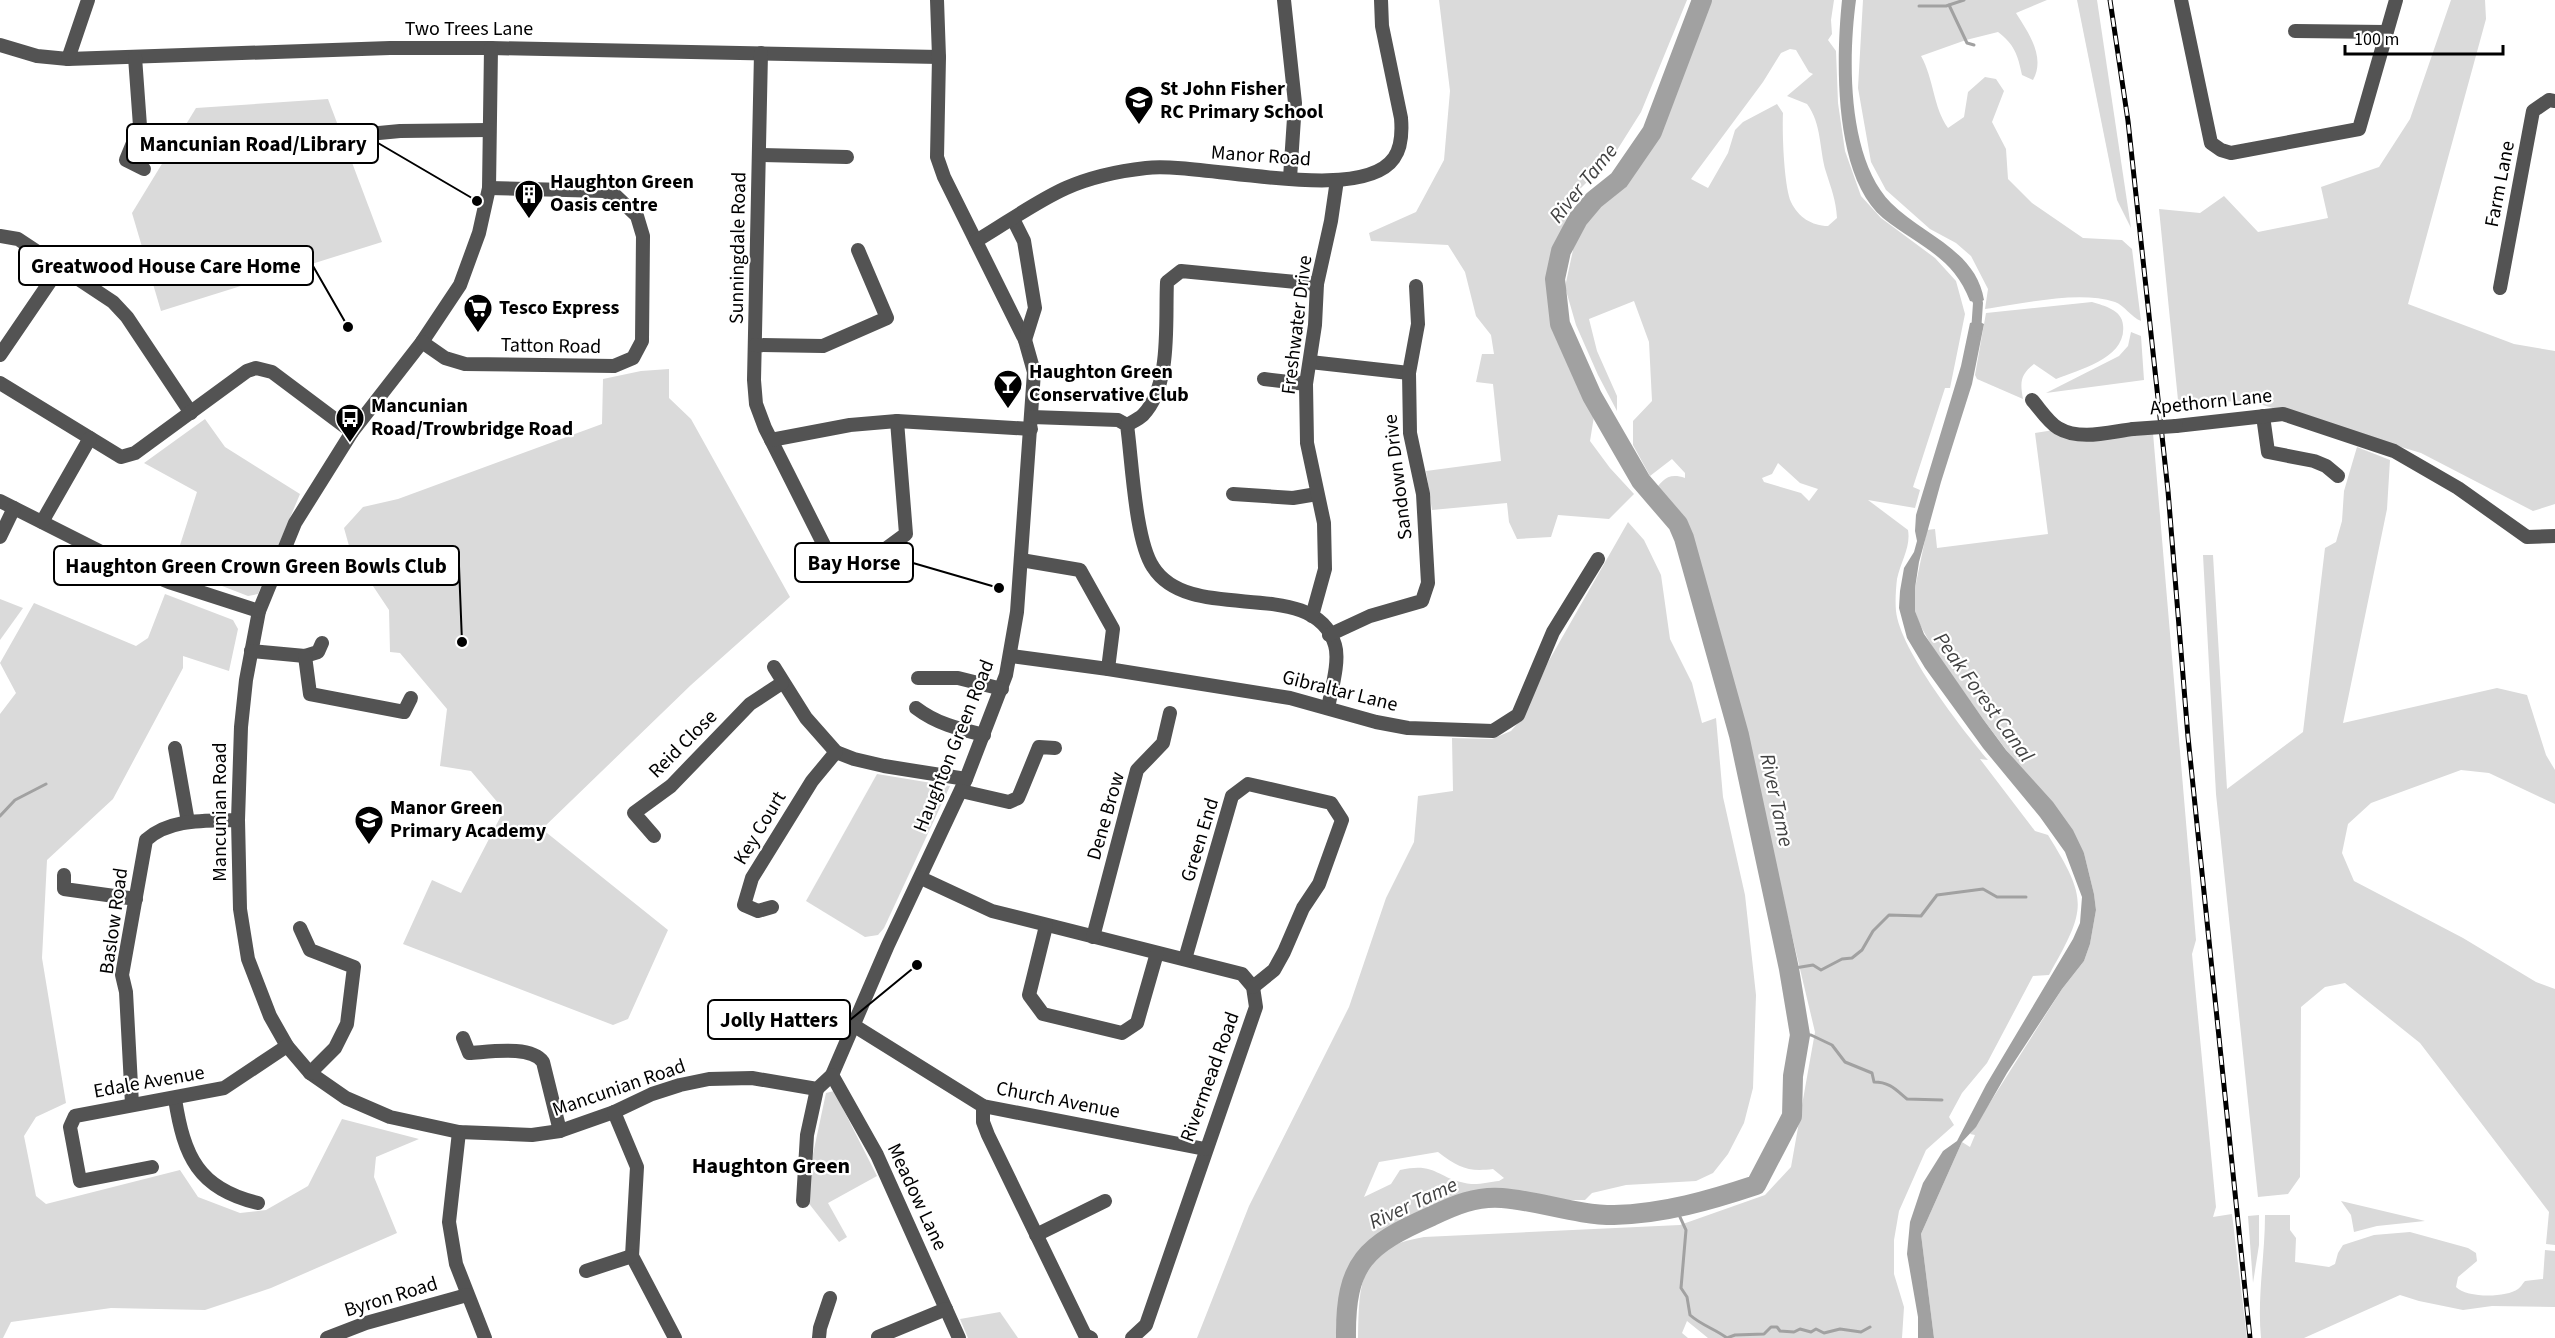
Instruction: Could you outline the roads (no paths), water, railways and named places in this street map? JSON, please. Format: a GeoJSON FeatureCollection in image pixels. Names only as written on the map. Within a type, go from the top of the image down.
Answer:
{"type":"FeatureCollection","features":[{"type":"Feature","properties":{"kind":"street"},"geometry":{"type":"LineString","coordinates":[[68,59],[88,0]]}},
{"type":"Feature","properties":{"kind":"street","name":"Haughton Green Road"},"geometry":{"type":"LineString","coordinates":[[832,1075],[964,785],[1002,689],[1011,656],[1022,560],[1034,372],[1025,340],[944,177],[937,157],[939,57],[937,0]]}},
{"type":"Feature","properties":{"kind":"street"},"geometry":{"type":"LineString","coordinates":[[1284,0],[1295,103],[1290,178]]}},
{"type":"Feature","properties":{"kind":"street","name":"Manor Road"},"geometry":{"type":"LineString","coordinates":[[976,241],[1067,188],[1111,174],[1148,167],[1336,180],[1368,177],[1379,171],[1395,157],[1400,143],[1401,118],[1382,26],[1381,0]]}},
{"type":"Feature","properties":{"kind":"street"},"geometry":{"type":"LineString","coordinates":[[2181,0],[2211,143],[2220,150],[2231,153],[2359,129],[2369,101],[2385,32],[2396,0]]}},
{"type":"Feature","properties":{"kind":"street"},"geometry":{"type":"LineString","coordinates":[[2295,31],[2385,32]]}},
{"type":"Feature","properties":{"kind":"street","name":"Two Trees Lane"},"geometry":{"type":"LineString","coordinates":[[0,45],[37,56],[68,59],[390,48],[939,57]]}},
{"type":"Feature","properties":{"kind":"street","name":"Mancunian Road"},"geometry":{"type":"LineString","coordinates":[[491,48],[489,188],[479,233],[460,285],[422,342],[352,432],[295,522],[259,611],[241,727],[238,820],[240,909],[248,959],[270,1016],[287,1046],[310,1073],[346,1098],[390,1117],[459,1132],[532,1135],[560,1131],[680,1085],[709,1079],[752,1078],[817,1089]]}},
{"type":"Feature","properties":{"kind":"street","name":"Sunningdale Road"},"geometry":{"type":"LineString","coordinates":[[761,53],[754,380],[756,404],[771,440],[836,569],[853,573],[906,534],[897,421]]}},
{"type":"Feature","properties":{"kind":"street"},"geometry":{"type":"LineString","coordinates":[[135,57],[140,126],[126,160],[144,169]]}},
{"type":"Feature","properties":{"kind":"street","name":"Farm Lane"},"geometry":{"type":"LineString","coordinates":[[2499,288],[2533,111],[2549,100],[2555,101]]}},
{"type":"Feature","properties":{"kind":"street"},"geometry":{"type":"LineString","coordinates":[[358,135],[400,131],[489,130]]}},
{"type":"Feature","properties":{"kind":"street"},"geometry":{"type":"LineString","coordinates":[[759,155],[847,157]]}},
{"type":"Feature","properties":{"kind":"street","name":"Freshwater Drive"},"geometry":{"type":"LineString","coordinates":[[1312,616],[1325,569],[1324,523],[1307,443],[1306,384],[1317,284],[1331,221],[1336,180]]}},
{"type":"Feature","properties":{"kind":"street","name":"Tatton Road"},"geometry":{"type":"LineString","coordinates":[[422,342],[445,358],[465,364],[614,366],[633,358],[642,341],[643,236],[637,216],[616,196],[604,191],[489,188]]}},
{"type":"Feature","properties":{"kind":"street"},"geometry":{"type":"LineString","coordinates":[[1013,219],[1024,240],[1035,308],[1025,340]]}},
{"type":"Feature","properties":{"kind":"street"},"geometry":{"type":"LineString","coordinates":[[0,236],[18,238],[113,302],[127,317],[191,413]]}},
{"type":"Feature","properties":{"kind":"street"},"geometry":{"type":"LineString","coordinates":[[755,345],[823,346],[887,318],[858,250]]}},
{"type":"Feature","properties":{"kind":"street"},"geometry":{"type":"LineString","coordinates":[[0,355],[60,267]]}},
{"type":"Feature","properties":{"kind":"street"},"geometry":{"type":"LineString","coordinates":[[1127,425],[1142,416],[1153,401],[1164,370],[1167,282],[1174,276],[1181,271],[1317,284]]}},
{"type":"Feature","properties":{"kind":"street","name":"Sandown Drive"},"geometry":{"type":"LineString","coordinates":[[1329,635],[1370,616],[1422,601],[1428,583],[1423,494],[1410,433],[1409,373],[1418,324],[1416,286]]}},
{"type":"Feature","properties":{"kind":"street"},"geometry":{"type":"LineString","coordinates":[[1310,362],[1409,373]]}},
{"type":"Feature","properties":{"kind":"street"},"geometry":{"type":"LineString","coordinates":[[0,383],[121,457],[135,453],[247,371],[267,369],[352,432]]}},
{"type":"Feature","properties":{"kind":"street"},"geometry":{"type":"LineString","coordinates":[[1264,379],[1306,384]]}},
{"type":"Feature","properties":{"kind":"street","name":"Apethorn Lane"},"geometry":{"type":"LineString","coordinates":[[2032,400],[2057,427],[2073,434],[2093,435],[2283,414],[2394,451],[2458,488],[2527,537],[2555,536]]}},
{"type":"Feature","properties":{"kind":"street"},"geometry":{"type":"LineString","coordinates":[[2263,416],[2268,452],[2314,461],[2326,466],[2338,476]]}},
{"type":"Feature","properties":{"kind":"street"},"geometry":{"type":"LineString","coordinates":[[771,440],[850,425],[897,421],[1031,423],[1118,420],[1127,425]]}},
{"type":"Feature","properties":{"kind":"street"},"geometry":{"type":"LineString","coordinates":[[1127,425],[1143,550],[1154,570],[1175,587],[1198,596],[1302,609],[1322,622],[1335,645],[1335,668],[1328,708]]}},
{"type":"Feature","properties":{"kind":"street"},"geometry":{"type":"LineString","coordinates":[[42,522],[90,438]]}},
{"type":"Feature","properties":{"kind":"street"},"geometry":{"type":"LineString","coordinates":[[1233,494],[1293,498],[1317,494]]}},
{"type":"Feature","properties":{"kind":"street"},"geometry":{"type":"LineString","coordinates":[[0,501],[129,566],[169,582],[259,611]]}},
{"type":"Feature","properties":{"kind":"street"},"geometry":{"type":"LineString","coordinates":[[0,537],[14,508]]}},
{"type":"Feature","properties":{"kind":"street","name":"Gibraltar Lane"},"geometry":{"type":"LineString","coordinates":[[1011,656],[1290,698],[1376,722],[1408,728],[1493,731],[1518,715],[1553,632],[1598,558]]}},
{"type":"Feature","properties":{"kind":"street"},"geometry":{"type":"LineString","coordinates":[[1022,560],[1080,570],[1113,629],[1108,669]]}},
{"type":"Feature","properties":{"kind":"street"},"geometry":{"type":"LineString","coordinates":[[251,651],[305,656],[318,652],[322,643]]}},
{"type":"Feature","properties":{"kind":"street"},"geometry":{"type":"LineString","coordinates":[[305,656],[310,694],[404,712],[411,698]]}},
{"type":"Feature","properties":{"kind":"street"},"geometry":{"type":"LineString","coordinates":[[774,667],[816,732],[836,752],[854,759],[964,785],[1010,802],[1017,798],[1021,791],[1038,747],[1056,748]]}},
{"type":"Feature","properties":{"kind":"street"},"geometry":{"type":"LineString","coordinates":[[918,678],[958,678],[1002,689]]}},
{"type":"Feature","properties":{"kind":"street","name":"Reid Close"},"geometry":{"type":"LineString","coordinates":[[654,836],[634,813],[671,786],[750,704],[783,683]]}},
{"type":"Feature","properties":{"kind":"street"},"geometry":{"type":"LineString","coordinates":[[916,708],[929,718],[945,725],[984,735]]}},
{"type":"Feature","properties":{"kind":"street","name":"Dene Brow"},"geometry":{"type":"LineString","coordinates":[[1093,937],[1137,770],[1163,743],[1170,713]]}},
{"type":"Feature","properties":{"kind":"street"},"geometry":{"type":"LineString","coordinates":[[175,748],[188,822]]}},
{"type":"Feature","properties":{"kind":"street","name":"Key Court"},"geometry":{"type":"LineString","coordinates":[[772,907],[758,910],[744,905],[750,884],[812,781],[836,752]]}},
{"type":"Feature","properties":{"kind":"street","name":"Green End"},"geometry":{"type":"LineString","coordinates":[[1185,959],[1232,796],[1248,784],[1331,803],[1342,820],[1319,884],[1303,908],[1274,970],[1253,987]]}},
{"type":"Feature","properties":{"kind":"street","name":"Baslow Road"},"geometry":{"type":"LineString","coordinates":[[132,1104],[126,992],[122,975],[146,840],[157,830],[188,822],[238,820]]}},
{"type":"Feature","properties":{"kind":"street"},"geometry":{"type":"LineString","coordinates":[[64,875],[64,890],[136,899]]}},
{"type":"Feature","properties":{"kind":"street"},"geometry":{"type":"LineString","coordinates":[[921,878],[992,911],[1242,974],[1253,987]]}},
{"type":"Feature","properties":{"kind":"street"},"geometry":{"type":"LineString","coordinates":[[1046,926],[1029,995],[1043,1014],[1122,1033],[1137,1023],[1157,952]]}},
{"type":"Feature","properties":{"kind":"street"},"geometry":{"type":"LineString","coordinates":[[300,928],[310,950],[354,967],[347,1024],[335,1048],[310,1073]]}},
{"type":"Feature","properties":{"kind":"street","name":"Rivermead Road"},"geometry":{"type":"LineString","coordinates":[[1132,1338],[1146,1325],[1256,1007],[1253,987]]}},
{"type":"Feature","properties":{"kind":"street","name":"Church Avenue"},"geometry":{"type":"LineString","coordinates":[[853,1025],[983,1106],[1205,1149]]}},
{"type":"Feature","properties":{"kind":"street"},"geometry":{"type":"LineString","coordinates":[[463,1038],[469,1053],[529,1052],[539,1056],[543,1062],[560,1131]]}},
{"type":"Feature","properties":{"kind":"street","name":"Edale Avenue"},"geometry":{"type":"LineString","coordinates":[[153,1167],[80,1181],[70,1127],[75,1116],[224,1088],[287,1046]]}},
{"type":"Feature","properties":{"kind":"street"},"geometry":{"type":"LineString","coordinates":[[802,1201],[807,1135],[817,1089],[832,1075]]}},
{"type":"Feature","properties":{"kind":"street","name":"Meadow Lane"},"geometry":{"type":"LineString","coordinates":[[832,1075],[877,1155],[959,1338]]}},
{"type":"Feature","properties":{"kind":"street"},"geometry":{"type":"LineString","coordinates":[[175,1099],[179,1125],[187,1152],[200,1173],[234,1197],[258,1203]]}},
{"type":"Feature","properties":{"kind":"street"},"geometry":{"type":"LineString","coordinates":[[983,1106],[983,1122],[988,1135],[1085,1335],[1091,1338]]}},
{"type":"Feature","properties":{"kind":"street"},"geometry":{"type":"LineString","coordinates":[[614,1112],[638,1167],[632,1256],[675,1338]]}},
{"type":"Feature","properties":{"kind":"street"},"geometry":{"type":"LineString","coordinates":[[459,1132],[449,1222],[456,1264],[485,1338]]}},
{"type":"Feature","properties":{"kind":"street"},"geometry":{"type":"LineString","coordinates":[[1036,1235],[1105,1201]]}},
{"type":"Feature","properties":{"kind":"street"},"geometry":{"type":"LineString","coordinates":[[586,1271],[632,1256]]}},
{"type":"Feature","properties":{"kind":"street","name":"Byron Road"},"geometry":{"type":"LineString","coordinates":[[327,1338],[366,1323],[467,1295]]}},
{"type":"Feature","properties":{"kind":"street"},"geometry":{"type":"LineString","coordinates":[[819,1338],[830,1298]]}},
{"type":"Feature","properties":{"kind":"street"},"geometry":{"type":"LineString","coordinates":[[878,1337],[946,1309]]}},
{"type":"Feature","properties":{"kind":"waterway","name":"River Tame"},"geometry":{"type":"LineString","coordinates":[[1346,1338],[1347,1312],[1355,1274],[1364,1259],[1376,1247],[1409,1226],[1457,1205],[1483,1198],[1502,1198],[1586,1213],[1614,1215],[1669,1209],[1722,1196],[1756,1185],[1792,1116],[1793,1076],[1800,1035],[1789,969],[1739,735],[1684,538],[1678,524],[1641,481],[1592,396],[1560,324],[1555,279],[1561,251],[1578,219],[1594,200],[1619,180],[1652,132],[1702,0]]}},
{"type":"Feature","properties":{"kind":"waterway"},"geometry":{"type":"LineString","coordinates":[[1919,6],[1946,6],[1964,0]]}},
{"type":"Feature","properties":{"kind":"waterway"},"geometry":{"type":"LineString","coordinates":[[1949,5],[1967,43],[1974,45]]}},
{"type":"Feature","properties":{"kind":"waterway","name":"Peak Forest Canal"},"geometry":{"type":"LineString","coordinates":[[1974,289],[1978,303],[1976,332]]}},
{"type":"Feature","properties":{"kind":"waterway"},"geometry":{"type":"LineString","coordinates":[[0,816],[15,800],[46,784]]}},
{"type":"Feature","properties":{"kind":"waterway"},"geometry":{"type":"LineString","coordinates":[[1789,969],[1813,965],[1821,970],[1842,959],[1852,958],[1862,950],[1873,931],[1889,915],[1921,916],[1937,895],[1983,889],[1997,897],[2026,897]]}},
{"type":"Feature","properties":{"kind":"waterway"},"geometry":{"type":"LineString","coordinates":[[1800,1035],[1811,1035],[1832,1045],[1845,1062],[1872,1073],[1874,1082],[1889,1085],[1907,1099],[1942,1100]]}},
{"type":"Feature","properties":{"kind":"waterway"},"geometry":{"type":"LineString","coordinates":[[1675,1206],[1686,1230],[1681,1288],[1687,1297],[1690,1315],[1699,1322],[1727,1338],[1735,1335],[1764,1334],[1771,1327],[1777,1327],[1780,1331],[1794,1332],[1800,1329],[1811,1332],[1816,1329],[1824,1333],[1840,1329],[1861,1332],[1870,1327]]}},
{"type":"Feature","properties":{"kind":"railway"},"geometry":{"type":"LineString","coordinates":[[2110,0],[2128,121],[2168,491],[2188,737],[2250,1338]]}},
{"type":"Feature","properties":{"kind":"place","name":"St John Fisher RC Primary School"},"geometry":{"type":"Point","coordinates":[1139,126]}},
{"type":"Feature","properties":{"kind":"place","name":"Mancunian Road/Library"},"geometry":{"type":"Point","coordinates":[477,201]}},
{"type":"Feature","properties":{"kind":"place","name":"Haughton Green Oasis centre"},"geometry":{"type":"Point","coordinates":[529,220]}},
{"type":"Feature","properties":{"kind":"place","name":"Greatwood House Care Home"},"geometry":{"type":"Point","coordinates":[348,327]}},
{"type":"Feature","properties":{"kind":"place","name":"Tesco Express"},"geometry":{"type":"Point","coordinates":[478,334]}},
{"type":"Feature","properties":{"kind":"place","name":"Haughton Green Conservative Club"},"geometry":{"type":"Point","coordinates":[1008,410]}},
{"type":"Feature","properties":{"kind":"place","name":"Mancunian Road/Trowbridge Road"},"geometry":{"type":"Point","coordinates":[350,444]}},
{"type":"Feature","properties":{"kind":"place","name":"Bay Horse"},"geometry":{"type":"Point","coordinates":[999,588]}},
{"type":"Feature","properties":{"kind":"place","name":"Haughton Green Crown Green Bowls Club"},"geometry":{"type":"Point","coordinates":[462,642]}},
{"type":"Feature","properties":{"kind":"place","name":"Manor Green Primary Academy"},"geometry":{"type":"Point","coordinates":[369,846]}},
{"type":"Feature","properties":{"kind":"place","name":"Jolly Hatters"},"geometry":{"type":"Point","coordinates":[917,965]}},
{"type":"Feature","properties":{"kind":"district","name":"Haughton Green"},"geometry":{"type":"Point","coordinates":[771,1166]}}]}
